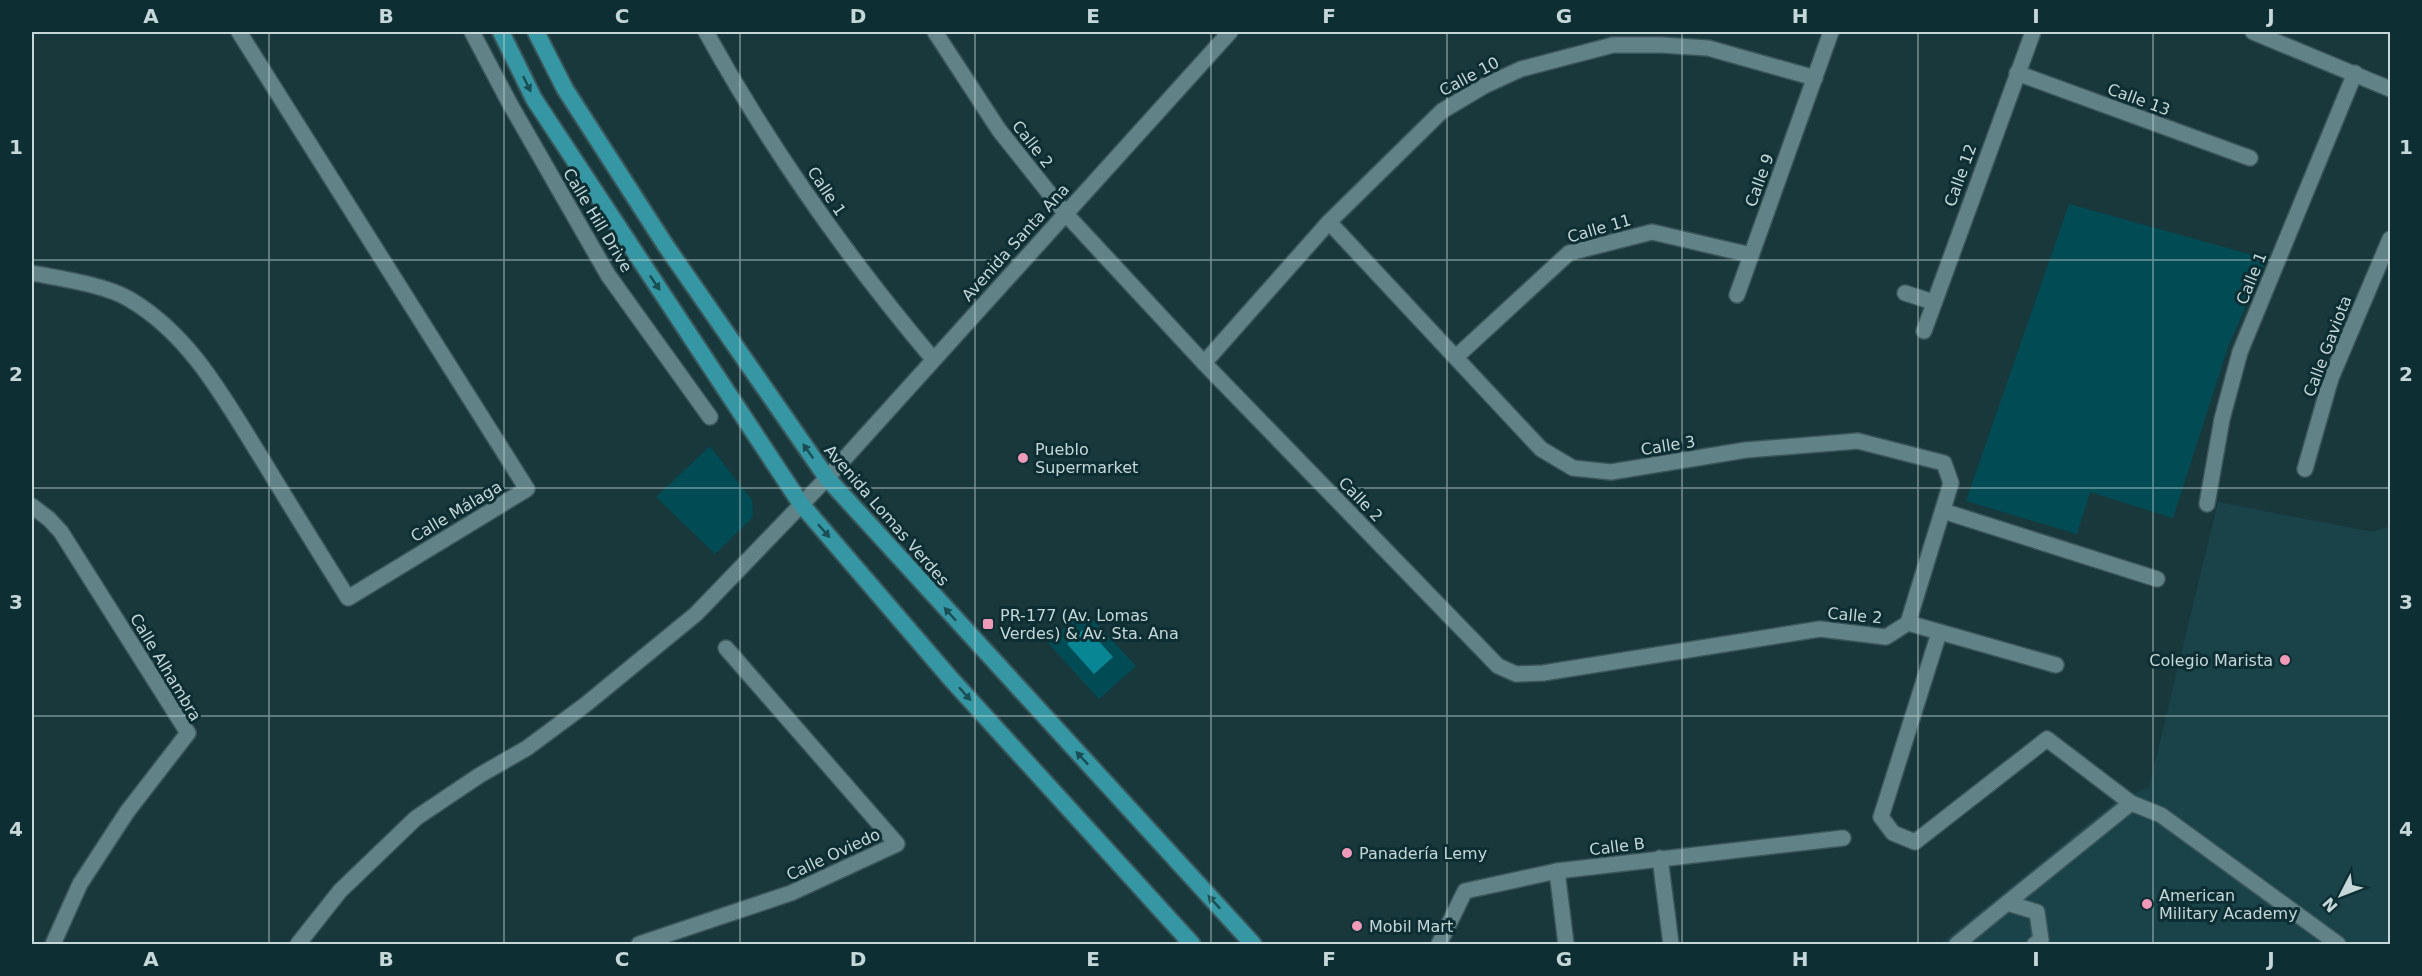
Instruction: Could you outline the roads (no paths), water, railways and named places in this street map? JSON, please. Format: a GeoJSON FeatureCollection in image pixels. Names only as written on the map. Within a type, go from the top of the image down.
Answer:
{"type":"FeatureCollection","features":[{"type":"Feature","properties":{"kind":"highway"},"geometry":{"type":"LineString","coordinates":[[501,32],[534,99],[801,504],[951,679],[1192,945]]}},
{"type":"Feature","properties":{"kind":"highway","name":"Avenida Lomas Verdes"},"geometry":{"type":"LineString","coordinates":[[536,32],[565,88],[666,246],[827,478],[1253,945]]}},
{"type":"Feature","properties":{"kind":"street","name":"Calle Málaga"},"geometry":{"type":"LineString","coordinates":[[32,273],[126,297],[152,314],[177,336],[209,375],[348,598],[527,489],[238,32]]}},
{"type":"Feature","properties":{"kind":"street","name":"Calle Hill Drive"},"geometry":{"type":"LineString","coordinates":[[472,32],[510,104],[608,274],[710,417]]}},
{"type":"Feature","properties":{"kind":"street","name":"Calle 1"},"geometry":{"type":"LineString","coordinates":[[706,32],[737,88],[817,210],[876,292],[933,359]]}},
{"type":"Feature","properties":{"kind":"street","name":"Avenida Santa Ana"},"geometry":{"type":"LineString","coordinates":[[298,945],[340,891],[416,818],[480,775],[527,748],[585,705],[696,614],[827,478],[1230,32]]}},
{"type":"Feature","properties":{"kind":"street","name":"Calle 9"},"geometry":{"type":"LineString","coordinates":[[1737,295],[1831,32]]}},
{"type":"Feature","properties":{"kind":"street","name":"Calle 12"},"geometry":{"type":"LineString","coordinates":[[1924,332],[2032,32]]}},
{"type":"Feature","properties":{"kind":"street"},"geometry":{"type":"LineString","coordinates":[[2253,32],[2391,89]]}},
{"type":"Feature","properties":{"kind":"street","name":"Calle 2"},"geometry":{"type":"LineString","coordinates":[[939,33],[999,130],[1065,213],[1204,363],[1498,666],[1516,674],[1543,673],[1820,629],[1886,637],[1908,623]]}},
{"type":"Feature","properties":{"kind":"street","name":"Calle 10"},"geometry":{"type":"LineString","coordinates":[[1204,363],[1329,222],[1442,111],[1484,86],[1521,69],[1613,45],[1708,48],[1815,78]]}},
{"type":"Feature","properties":{"kind":"street","name":"Calle 13"},"geometry":{"type":"LineString","coordinates":[[2017,73],[2250,158]]}},
{"type":"Feature","properties":{"kind":"street","name":"Calle 1"},"geometry":{"type":"LineString","coordinates":[[2207,504],[2222,419],[2240,352],[2355,73]]}},
{"type":"Feature","properties":{"kind":"street","name":"Calle 3"},"geometry":{"type":"LineString","coordinates":[[1329,222],[1541,448],[1573,468],[1611,472],[1746,450],[1858,441],[1944,463],[1952,483],[1908,623]]}},
{"type":"Feature","properties":{"kind":"street","name":"Calle 11"},"geometry":{"type":"LineString","coordinates":[[1456,357],[1569,253],[1652,232],[1751,255]]}},
{"type":"Feature","properties":{"kind":"street","name":"Calle Gaviota"},"geometry":{"type":"LineString","coordinates":[[2305,469],[2331,378],[2391,239]]}},
{"type":"Feature","properties":{"kind":"street"},"geometry":{"type":"LineString","coordinates":[[1905,292],[1933,302]]}},
{"type":"Feature","properties":{"kind":"street","name":"Calle Alhambra"},"geometry":{"type":"LineString","coordinates":[[32,506],[61,532],[188,733],[127,812],[80,884],[53,945]]}},
{"type":"Feature","properties":{"kind":"street"},"geometry":{"type":"LineString","coordinates":[[1943,511],[2157,579]]}},
{"type":"Feature","properties":{"kind":"street"},"geometry":{"type":"LineString","coordinates":[[1908,623],[2056,666]]}},
{"type":"Feature","properties":{"kind":"street"},"geometry":{"type":"LineString","coordinates":[[1939,633],[1881,817],[1893,833],[1915,842],[2048,739],[2131,803],[2161,815],[2338,945]]}},
{"type":"Feature","properties":{"kind":"street","name":"Calle Oviedo"},"geometry":{"type":"LineString","coordinates":[[639,945],[791,893],[897,844],[726,648]]}},
{"type":"Feature","properties":{"kind":"street"},"geometry":{"type":"LineString","coordinates":[[1957,945],[2131,803]]}},
{"type":"Feature","properties":{"kind":"street","name":"Calle B"},"geometry":{"type":"LineString","coordinates":[[1439,945],[1466,891],[1557,871],[1844,838]]}},
{"type":"Feature","properties":{"kind":"street"},"geometry":{"type":"LineString","coordinates":[[1660,858],[1671,945]]}},
{"type":"Feature","properties":{"kind":"street"},"geometry":{"type":"LineString","coordinates":[[1557,871],[1566,945]]}},
{"type":"Feature","properties":{"kind":"street"},"geometry":{"type":"LineString","coordinates":[[2007,903],[2037,912],[2041,940],[2035,945]]}},
{"type":"Feature","properties":{"kind":"place","name":"Pueblo Supermarket"},"geometry":{"type":"Point","coordinates":[1023,458]}},
{"type":"Feature","properties":{"kind":"place","name":"PR-177 (Av. Lomas Verdes) & Av. Sta. Ana"},"geometry":{"type":"Point","coordinates":[988,624]}},
{"type":"Feature","properties":{"kind":"place","name":"Colegio Marista"},"geometry":{"type":"Point","coordinates":[2285,660]}},
{"type":"Feature","properties":{"kind":"place","name":"Panadería Lemy"},"geometry":{"type":"Point","coordinates":[1347,853]}},
{"type":"Feature","properties":{"kind":"place","name":"American Military Academy"},"geometry":{"type":"Point","coordinates":[2147,904]}},
{"type":"Feature","properties":{"kind":"place","name":"Mobil Mart"},"geometry":{"type":"Point","coordinates":[1357,926]}}]}
